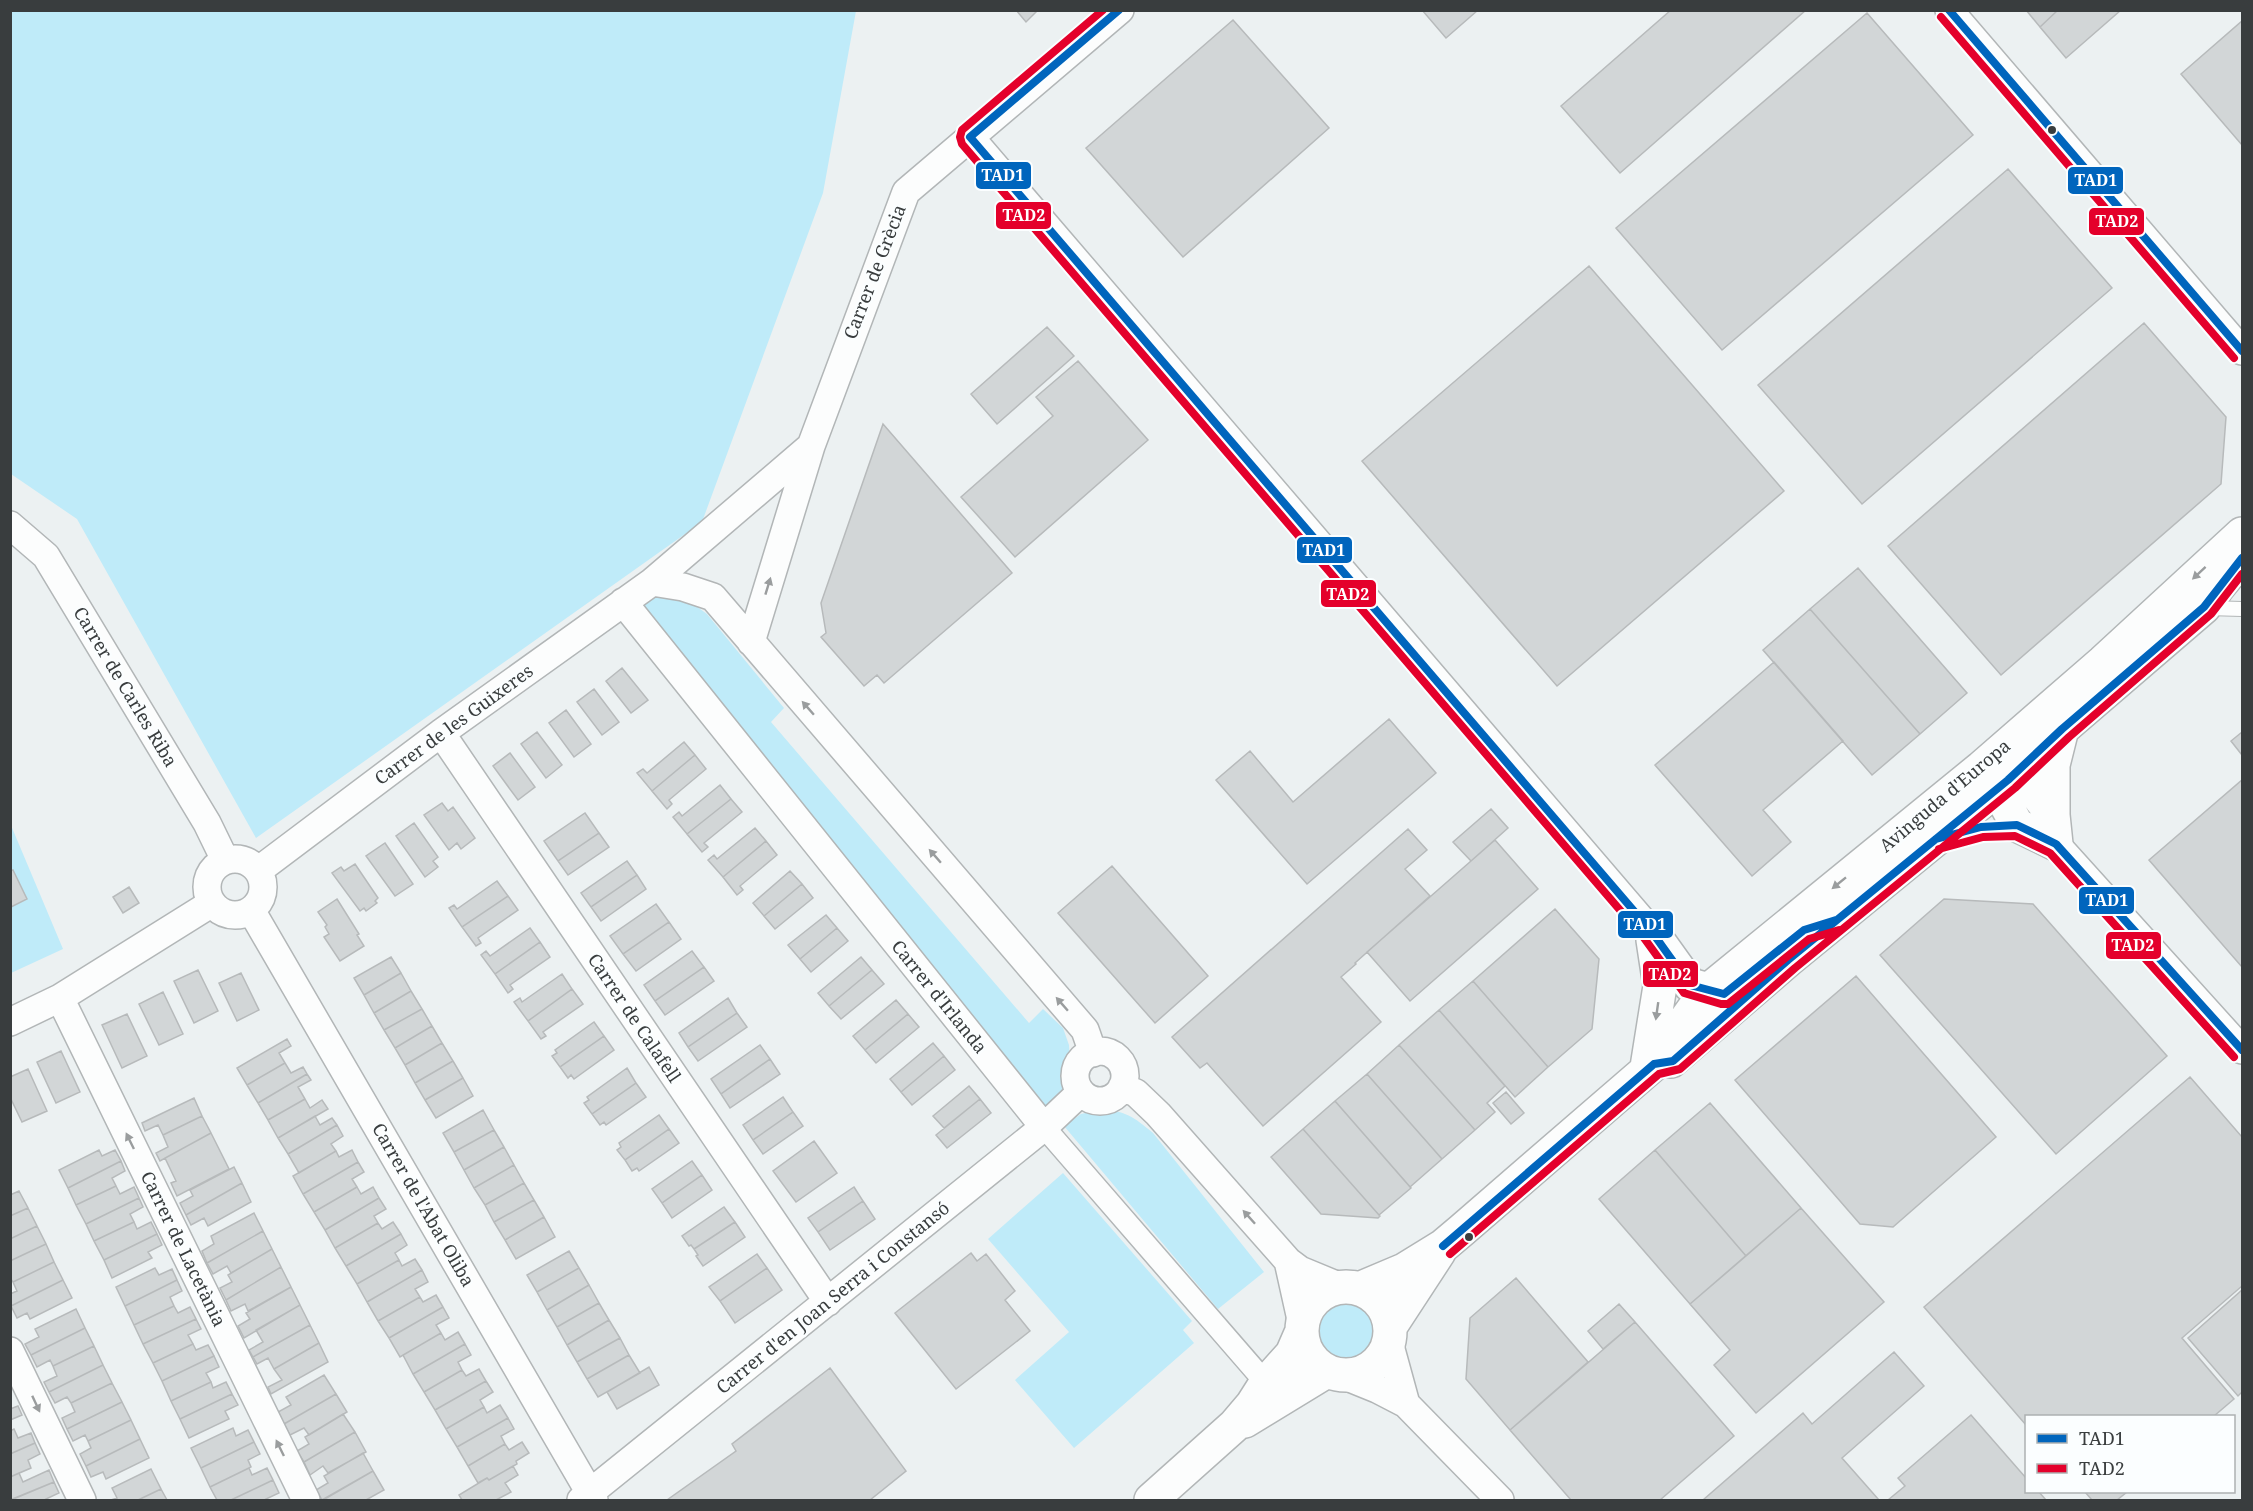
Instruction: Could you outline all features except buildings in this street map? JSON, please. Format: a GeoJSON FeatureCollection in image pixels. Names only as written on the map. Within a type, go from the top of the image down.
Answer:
{"type":"FeatureCollection","features":[{"type":"Feature","properties":{"kind":"street","name":"Carrer de Grècia"},"geometry":{"type":"LineString","coordinates":[[751,642],[811,446],[906,192],[1120,10]]}},
{"type":"Feature","properties":{"kind":"street"},"geometry":{"type":"LineString","coordinates":[[1949,10],[2242,351]]}},
{"type":"Feature","properties":{"kind":"street"},"geometry":{"type":"LineString","coordinates":[[970,137],[1652,932],[1690,985],[1724,994],[1804,930],[1836,920]]}},
{"type":"Feature","properties":{"kind":"street","name":"Carrer de Grècia"},"geometry":{"type":"LineString","coordinates":[[651,582],[811,446]]}},
{"type":"Feature","properties":{"kind":"street","name":"Carrer de Carles Riba"},"geometry":{"type":"LineString","coordinates":[[10,525],[46,556],[207,822],[225,860]]}},
{"type":"Feature","properties":{"kind":"street","name":"Avinguda d'Europa"},"geometry":{"type":"LineString","coordinates":[[1350,1288],[1404,1270],[1443,1246],[1650,1067],[1709,990],[1885,846],[2103,662],[2242,534]]}},
{"type":"Feature","properties":{"kind":"street","name":"Avinguda d'Europa"},"geometry":{"type":"LineString","coordinates":[[1650,1067],[1673,1061],[1788,960],[2008,780],[2211,597],[2242,558]]}},
{"type":"Feature","properties":{"kind":"street"},"geometry":{"type":"LineString","coordinates":[[651,582],[683,587],[713,597],[1085,1030],[1093,1053]]}},
{"type":"Feature","properties":{"kind":"street","name":"Carrer de les Guixeres"},"geometry":{"type":"LineString","coordinates":[[259,870],[441,733],[651,582]]}},
{"type":"Feature","properties":{"kind":"street","name":"Carrer d'Irlanda"},"geometry":{"type":"LineString","coordinates":[[623,602],[1044,1127],[1266,1383]]}},
{"type":"Feature","properties":{"kind":"street"},"geometry":{"type":"LineString","coordinates":[[2017,825],[2004,801],[2011,759],[2103,679],[2103,662]]}},
{"type":"Feature","properties":{"kind":"street"},"geometry":{"type":"LineString","coordinates":[[2054,830],[2053,765],[2062,729]]}},
{"type":"Feature","properties":{"kind":"street","name":"Carrer de Calafell"},"geometry":{"type":"LineString","coordinates":[[441,733],[828,1302]]}},
{"type":"Feature","properties":{"kind":"street"},"geometry":{"type":"LineString","coordinates":[[1885,846],[1914,840],[1989,777],[2028,784],[2054,830],[2242,1050]]}},
{"type":"Feature","properties":{"kind":"street"},"geometry":{"type":"LineString","coordinates":[[1936,839],[1981,827],[2003,828],[2017,825],[2054,830]]}},
{"type":"Feature","properties":{"kind":"street"},"geometry":{"type":"LineString","coordinates":[[232,858],[245,860],[259,870],[263,880],[263,893],[259,903],[251,910],[242,914],[228,914],[219,910],[212,903],[208,894],[208,880],[216,866],[232,858]]}},
{"type":"Feature","properties":{"kind":"street"},"geometry":{"type":"LineString","coordinates":[[10,1022],[60,998],[212,903]]}},
{"type":"Feature","properties":{"kind":"street","name":"Carrer de l'Abat Oliba"},"geometry":{"type":"LineString","coordinates":[[251,910],[588,1498]]}},
{"type":"Feature","properties":{"kind":"street"},"geometry":{"type":"LineString","coordinates":[[1650,1067],[1660,987],[1652,932]]}},
{"type":"Feature","properties":{"kind":"street","name":"Carrer de Lacetània"},"geometry":{"type":"LineString","coordinates":[[60,998],[306,1500]]}},
{"type":"Feature","properties":{"kind":"street"},"geometry":{"type":"LineString","coordinates":[[1106,1052],[1118,1059],[1124,1071],[1122,1087],[1110,1098],[1103,1100],[1089,1098],[1081,1092],[1076,1082],[1075,1072],[1083,1058],[1093,1053],[1106,1052]]}},
{"type":"Feature","properties":{"kind":"street"},"geometry":{"type":"LineString","coordinates":[[1122,1087],[1136,1093],[1158,1114],[1288,1261],[1300,1270],[1371,1295],[1380,1303],[1387,1314],[1389,1334],[1406,1404]]}},
{"type":"Feature","properties":{"kind":"street","name":"Carrer d'en Joan Serra i Constansó"},"geometry":{"type":"LineString","coordinates":[[588,1498],[1044,1127],[1081,1092]]}},
{"type":"Feature","properties":{"kind":"street","name":"Avinguda d'Europa"},"geometry":{"type":"LineString","coordinates":[[1389,1334],[1443,1246]]}},
{"type":"Feature","properties":{"kind":"street"},"geometry":{"type":"LineString","coordinates":[[1288,1261],[1309,1355],[1317,1364],[1334,1373],[1377,1389],[1406,1404],[1500,1500]]}},
{"type":"Feature","properties":{"kind":"street"},"geometry":{"type":"LineString","coordinates":[[1151,1500],[1235,1425],[1252,1405],[1266,1383],[1292,1354],[1307,1311],[1316,1299],[1327,1291],[1350,1288]]}},
{"type":"Feature","properties":{"kind":"street"},"geometry":{"type":"LineString","coordinates":[[1235,1425],[1334,1373],[1356,1374],[1370,1367],[1382,1356],[1389,1334]]}},
{"type":"Feature","properties":{"kind":"street"},"geometry":{"type":"LineString","coordinates":[[10,1351],[82,1500]]}},
{"type":"Feature","properties":{"kind":"lane"},"geometry":{"type":"LineString","coordinates":[[2211,597],[2242,609]]}},
{"type":"Feature","properties":{"kind":"shaded area"},"geometry":{"type":"Polygon","coordinates":[[[10,11],[856,11],[823,193],[702,522],[256,838],[77,519],[11,474],[10,11]]]}},
{"type":"Feature","properties":{"kind":"shaded area"},"geometry":{"type":"Polygon","coordinates":[[[667,596],[689,601],[707,614],[784,708],[771,722],[1029,1023],[1043,1009],[1063,1028],[1069,1045],[1070,1063],[1067,1084],[1047,1107],[635,607],[643,600],[667,596]]]}},
{"type":"Feature","properties":{"kind":"shaded area"},"geometry":{"type":"Polygon","coordinates":[[[10,823],[63,949],[11,973],[10,973],[10,823]]]}},
{"type":"Feature","properties":{"kind":"shaded area"},"geometry":{"type":"Polygon","coordinates":[[[1099,1110],[1116,1111],[1129,1116],[1153,1133],[1264,1272],[1218,1309],[1064,1126],[1081,1114],[1099,1110]]]}},
{"type":"Feature","properties":{"kind":"shaded area"},"geometry":{"type":"Polygon","coordinates":[[[1063,1173],[1192,1321],[1183,1330],[1194,1343],[1074,1448],[1015,1380],[1069,1332],[988,1239],[1063,1173]]]}},
{"type":"Feature","properties":{"kind":"shaded area"},"geometry":{"type":"Polygon","coordinates":[[[1346,1304],[1357,1306],[1366,1312],[1372,1321],[1374,1332],[1372,1343],[1366,1352],[1357,1358],[1346,1360],[1335,1358],[1326,1352],[1320,1343],[1318,1332],[1320,1321],[1326,1312],[1335,1306],[1346,1304]]]}},
{"type":"Feature","properties":{"kind":"transit line","name":"TAD2"},"geometry":{"type":"LineString","coordinates":[[1103,10],[962,130],[960,137],[962,144],[1644,938],[1684,993],[1728,1004],[1809,939],[1839,930]]}},
{"type":"Feature","properties":{"kind":"transit line","name":"TAD1"},"geometry":{"type":"LineString","coordinates":[[1119,10],[970,137],[1652,932],[1690,985],[1724,994],[1804,930],[1836,920]]}},
{"type":"Feature","properties":{"kind":"transit line","name":"TAD1"},"geometry":{"type":"LineString","coordinates":[[1949,10],[2242,351]]}},
{"type":"Feature","properties":{"kind":"transit line","name":"TAD2"},"geometry":{"type":"LineString","coordinates":[[1941,17],[2234,358]]}},
{"type":"Feature","properties":{"kind":"transit line","name":"TAD1"},"geometry":{"type":"LineString","coordinates":[[1443,1246],[1654,1064],[1673,1061],[1788,960],[2008,780],[2062,729],[2204,607],[2242,558]]}},
{"type":"Feature","properties":{"kind":"transit line","name":"TAD2"},"geometry":{"type":"LineString","coordinates":[[1450,1254],[1659,1074],[1680,1069],[1795,968],[2015,788],[2069,737],[2211,614],[2242,574]]}},
{"type":"Feature","properties":{"kind":"transit line","name":"TAD1"},"geometry":{"type":"LineString","coordinates":[[1936,839],[1981,827],[2017,825],[2056,844],[2242,1050]]}},
{"type":"Feature","properties":{"kind":"transit line","name":"TAD2"},"geometry":{"type":"LineString","coordinates":[[1939,849],[1983,837],[2015,836],[2050,853],[2234,1057]]}}]}
